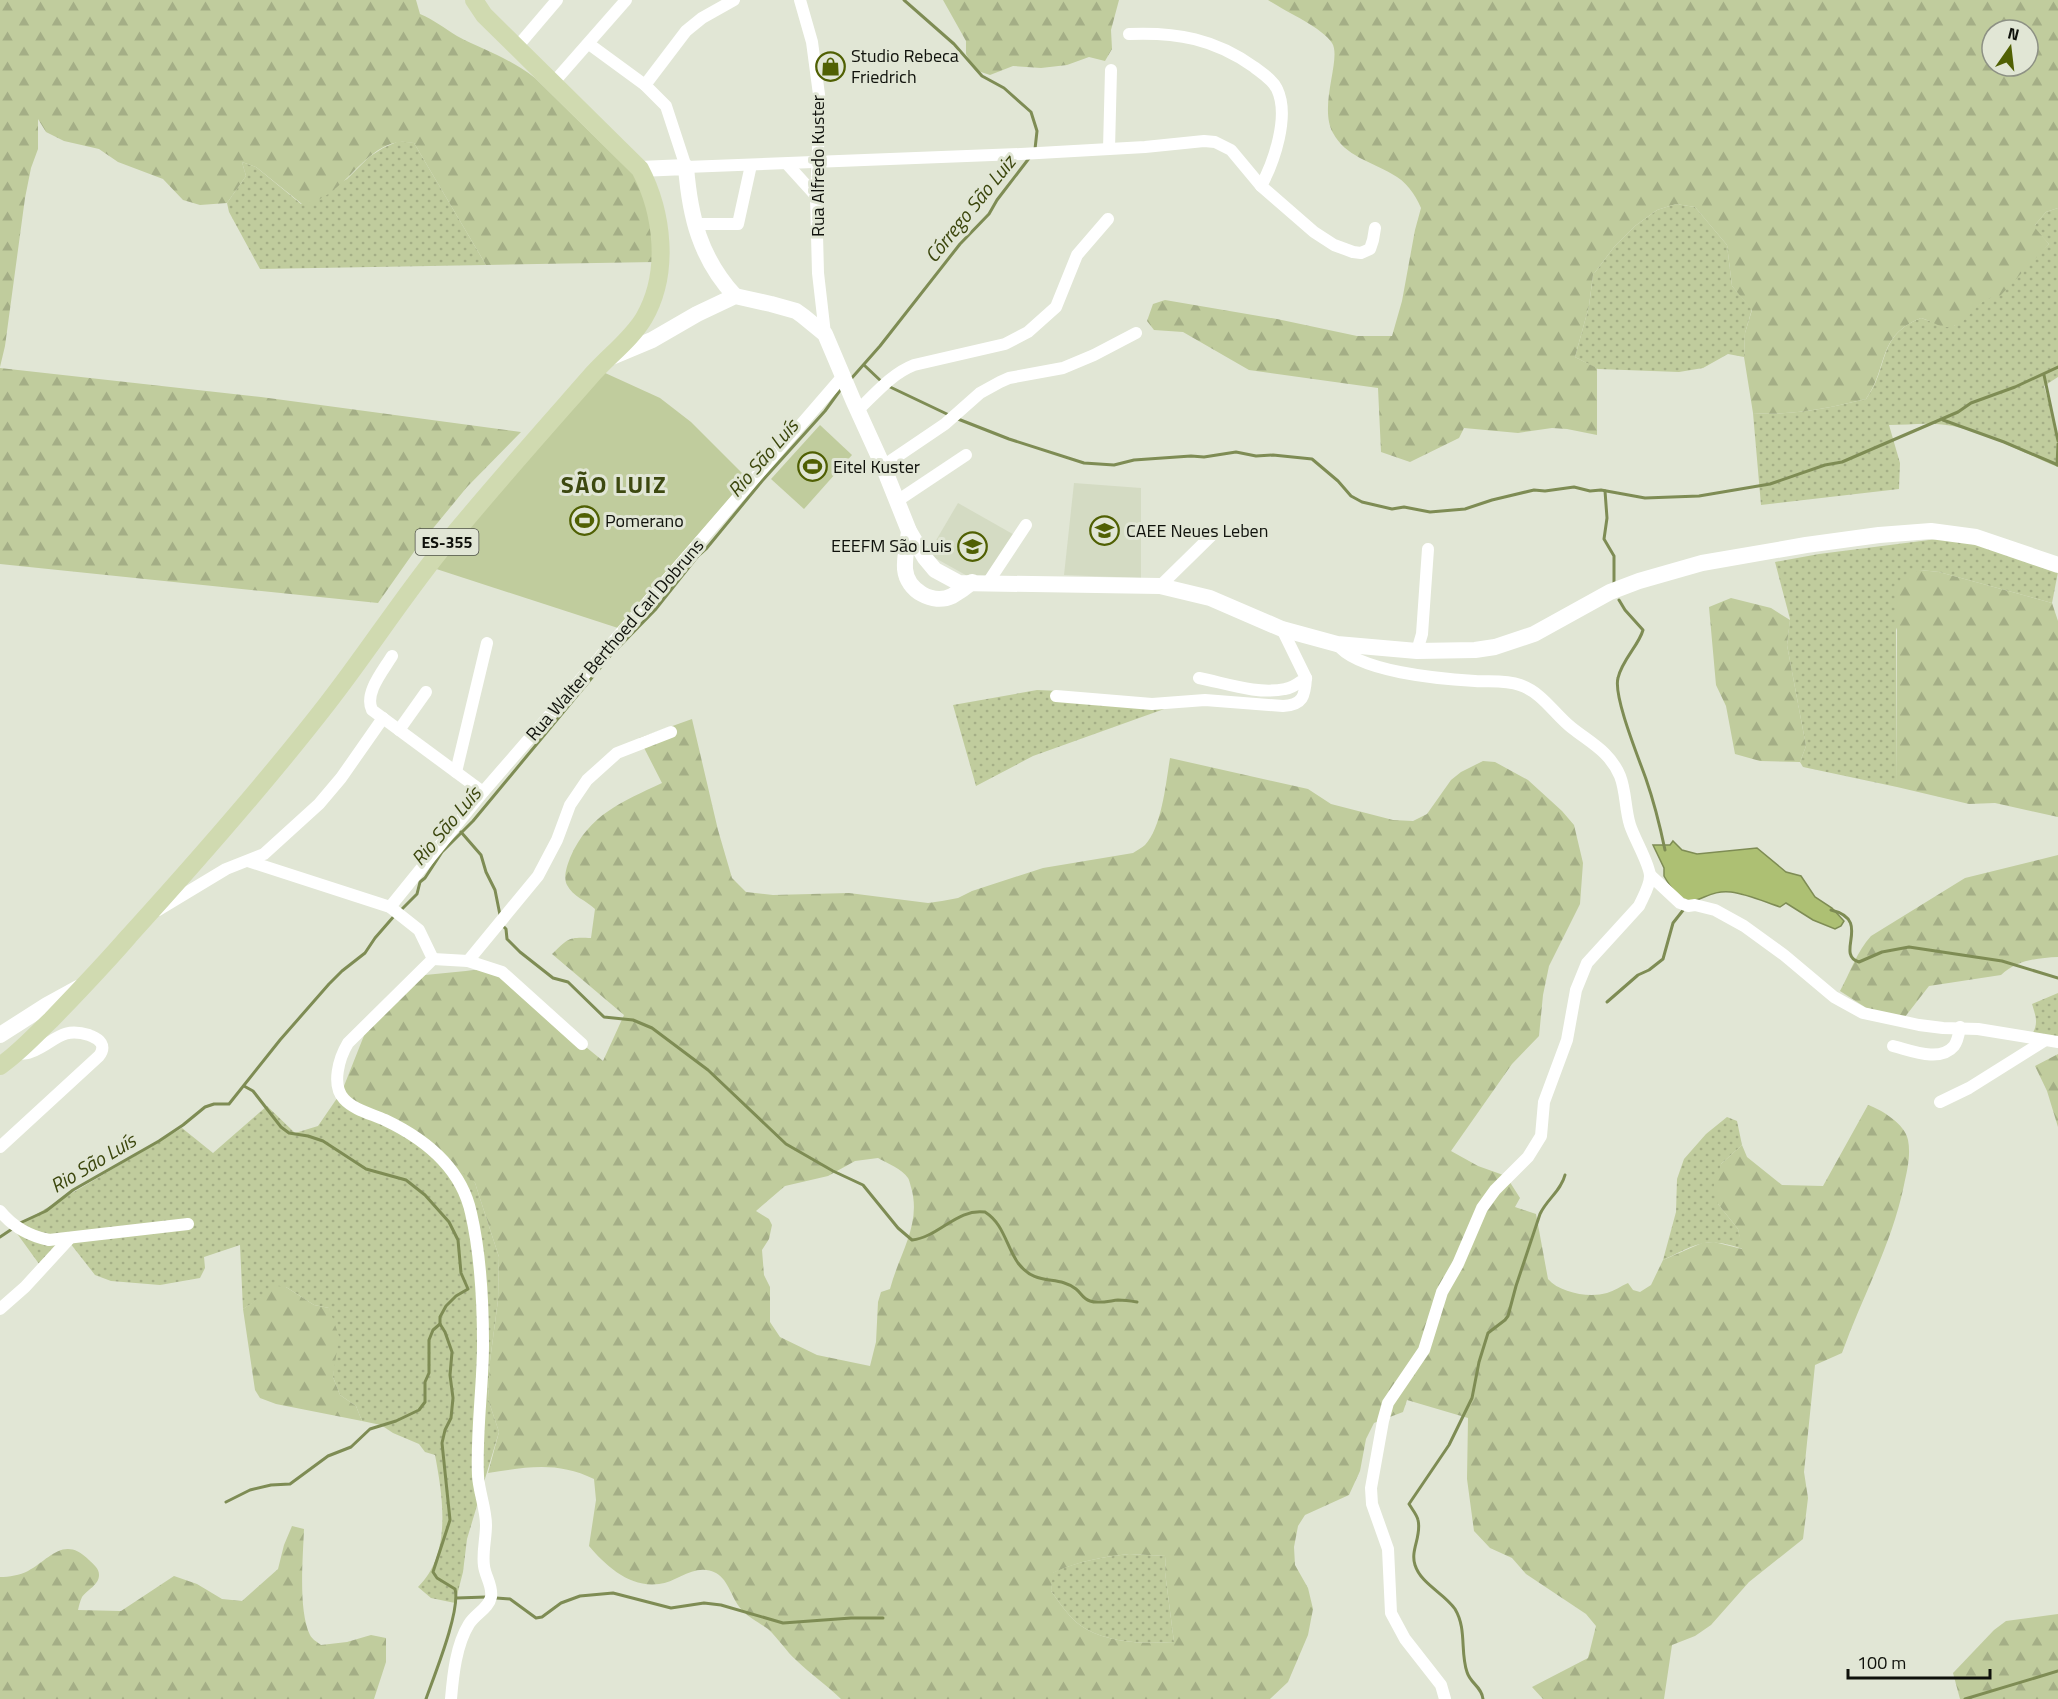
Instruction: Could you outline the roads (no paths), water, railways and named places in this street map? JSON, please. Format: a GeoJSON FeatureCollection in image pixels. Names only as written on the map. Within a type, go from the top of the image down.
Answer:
{"type":"FeatureCollection","features":[{"type":"Feature","properties":{"kind":"main road","name":"ES-355"},"geometry":{"type":"LineString","coordinates":[[0,1066],[17,1054],[87,983],[146,918],[296,743],[438,553],[644,317],[655,290],[661,262],[661,239],[653,202],[640,169],[484,15],[474,0]]}},
{"type":"Feature","properties":{"kind":"street"},"geometry":{"type":"LineString","coordinates":[[517,47],[557,0]]}},
{"type":"Feature","properties":{"kind":"street"},"geometry":{"type":"LineString","coordinates":[[554,82],[626,0]]}},
{"type":"Feature","properties":{"kind":"street"},"geometry":{"type":"LineString","coordinates":[[645,85],[686,31],[702,18],[734,0]]}},
{"type":"Feature","properties":{"kind":"street","name":"Rua Alfredo Kuster"},"geometry":{"type":"LineString","coordinates":[[800,0],[812,42],[820,102],[816,196],[818,273],[825,334]]}},
{"type":"Feature","properties":{"kind":"street"},"geometry":{"type":"LineString","coordinates":[[1129,34],[1159,33],[1219,46],[1242,58],[1274,83],[1280,99],[1279,133],[1275,156],[1261,186]]}},
{"type":"Feature","properties":{"kind":"street"},"geometry":{"type":"LineString","coordinates":[[589,44],[645,85],[666,106],[686,167],[688,196],[694,224],[722,282],[735,296]]}},
{"type":"Feature","properties":{"kind":"street"},"geometry":{"type":"LineString","coordinates":[[1109,149],[1111,70]]}},
{"type":"Feature","properties":{"kind":"street"},"geometry":{"type":"LineString","coordinates":[[640,169],[1021,154],[1204,141],[1224,145],[1231,150],[1261,186],[1314,232],[1346,250],[1361,253],[1370,249],[1375,228]]}},
{"type":"Feature","properties":{"kind":"street"},"geometry":{"type":"LineString","coordinates":[[786,164],[816,196]]}},
{"type":"Feature","properties":{"kind":"street"},"geometry":{"type":"LineString","coordinates":[[694,224],[738,224],[751,165]]}},
{"type":"Feature","properties":{"kind":"street"},"geometry":{"type":"LineString","coordinates":[[855,406],[877,393],[903,370],[914,365],[1005,344],[1028,332],[1056,307],[1077,255],[1108,219]]}},
{"type":"Feature","properties":{"kind":"street"},"geometry":{"type":"LineString","coordinates":[[605,360],[652,340],[697,314],[735,296],[795,311],[825,334],[909,531],[925,558],[938,572],[959,583],[1160,586],[1210,598],[1282,629],[1337,644],[1418,651],[1475,650],[1495,647],[1534,634],[1610,592],[1680,569],[1702,563],[1846,539],[1931,531],[1951,533],[1976,537],[2058,565]]}},
{"type":"Feature","properties":{"kind":"street"},"geometry":{"type":"LineString","coordinates":[[883,466],[945,424],[980,393],[1000,382],[1009,378],[1063,368],[1136,333]]}},
{"type":"Feature","properties":{"kind":"street","name":"Rua Walter Berthoed Carl Dobruns"},"geometry":{"type":"LineString","coordinates":[[394,910],[483,792],[844,378]]}},
{"type":"Feature","properties":{"kind":"street"},"geometry":{"type":"LineString","coordinates":[[897,501],[966,455]]}},
{"type":"Feature","properties":{"kind":"street"},"geometry":{"type":"LineString","coordinates":[[909,531],[906,572],[912,587],[926,597],[937,598],[951,596],[980,583],[1026,525]]}},
{"type":"Feature","properties":{"kind":"street"},"geometry":{"type":"LineString","coordinates":[[1160,586],[1211,536]]}},
{"type":"Feature","properties":{"kind":"street"},"geometry":{"type":"LineString","coordinates":[[1418,651],[1422,634],[1428,549]]}},
{"type":"Feature","properties":{"kind":"street"},"geometry":{"type":"LineString","coordinates":[[906,572],[925,558]]}},
{"type":"Feature","properties":{"kind":"street"},"geometry":{"type":"LineString","coordinates":[[920,593],[938,572]]}},
{"type":"Feature","properties":{"kind":"street"},"geometry":{"type":"LineString","coordinates":[[1056,696],[1152,704],[1205,700],[1293,705],[1302,698],[1306,678],[1282,629]]}},
{"type":"Feature","properties":{"kind":"street"},"geometry":{"type":"LineString","coordinates":[[456,772],[487,643]]}},
{"type":"Feature","properties":{"kind":"street"},"geometry":{"type":"LineString","coordinates":[[1337,644],[1353,659],[1391,670],[1454,680],[1505,682],[1518,684],[1534,692],[1566,722],[1601,748],[1614,765],[1623,789],[1630,825],[1650,875],[1663,889],[1680,903],[1715,910],[1762,938],[1823,988],[1853,1009],[1943,1029],[1960,1028],[2058,1042]]}},
{"type":"Feature","properties":{"kind":"street"},"geometry":{"type":"LineString","coordinates":[[392,656],[369,700],[372,710],[483,792]]}},
{"type":"Feature","properties":{"kind":"street"},"geometry":{"type":"LineString","coordinates":[[1198,678],[1249,688],[1274,690],[1293,687],[1306,678]]}},
{"type":"Feature","properties":{"kind":"street"},"geometry":{"type":"LineString","coordinates":[[399,730],[426,692]]}},
{"type":"Feature","properties":{"kind":"street"},"geometry":{"type":"LineString","coordinates":[[146,918],[226,868],[264,854],[320,804],[383,718]]}},
{"type":"Feature","properties":{"kind":"street"},"geometry":{"type":"LineString","coordinates":[[468,961],[538,876],[570,805],[587,780],[617,753],[671,732]]}},
{"type":"Feature","properties":{"kind":"street"},"geometry":{"type":"LineString","coordinates":[[248,861],[394,910],[419,930],[433,959]]}},
{"type":"Feature","properties":{"kind":"street"},"geometry":{"type":"LineString","coordinates":[[1444,1699],[1442,1685],[1405,1639],[1391,1613],[1388,1549],[1372,1504],[1371,1488],[1383,1421],[1388,1403],[1424,1350],[1442,1292],[1458,1264],[1482,1208],[1495,1190],[1528,1157],[1541,1136],[1544,1102],[1567,1040],[1581,975],[1597,951],[1639,906],[1650,875]]}},
{"type":"Feature","properties":{"kind":"street"},"geometry":{"type":"LineString","coordinates":[[452,1699],[455,1667],[465,1631],[474,1617],[490,1602],[492,1594],[484,1567],[486,1524],[478,1473],[483,1346],[480,1257],[470,1207],[462,1185],[449,1165],[428,1146],[404,1130],[352,1106],[343,1098],[338,1076],[341,1054],[348,1043],[433,959],[468,961],[502,972],[582,1044]]}},
{"type":"Feature","properties":{"kind":"street"},"geometry":{"type":"LineString","coordinates":[[0,1035],[87,983]]}},
{"type":"Feature","properties":{"kind":"street"},"geometry":{"type":"LineString","coordinates":[[1893,1046],[1930,1055],[1945,1053],[1956,1044],[1960,1028]]}},
{"type":"Feature","properties":{"kind":"street"},"geometry":{"type":"LineString","coordinates":[[0,1147],[99,1056],[102,1046],[100,1041],[92,1036],[69,1032],[31,1052],[17,1054]]}},
{"type":"Feature","properties":{"kind":"street"},"geometry":{"type":"LineString","coordinates":[[1940,1102],[1969,1088],[2044,1041]]}},
{"type":"Feature","properties":{"kind":"street"},"geometry":{"type":"LineString","coordinates":[[0,1211],[6,1219],[31,1237],[49,1240],[188,1224]]}},
{"type":"Feature","properties":{"kind":"street"},"geometry":{"type":"LineString","coordinates":[[0,1309],[25,1287],[70,1238]]}},
{"type":"Feature","properties":{"kind":"waterway","name":"Córrego São Luiz"},"geometry":{"type":"LineString","coordinates":[[904,0],[954,44],[982,76],[1004,88],[1031,112],[1037,131],[1035,149]]}},
{"type":"Feature","properties":{"kind":"waterway","name":"Córrego São Luiz"},"geometry":{"type":"LineString","coordinates":[[850,380],[880,346],[960,244],[989,214],[1030,157]]}},
{"type":"Feature","properties":{"kind":"waterway"},"geometry":{"type":"LineString","coordinates":[[864,365],[882,382]]}},
{"type":"Feature","properties":{"kind":"waterway"},"geometry":{"type":"LineString","coordinates":[[958,419],[1009,439],[1084,463],[1114,465],[1134,460],[1204,457],[1236,452],[1256,456],[1273,455],[1312,459],[1338,481],[1351,496],[1362,502],[1392,509],[1404,507],[1430,512],[1465,509],[1534,490],[1545,491],[1574,487],[1645,498],[1699,496],[1770,484],[1825,465],[1842,462],[1958,412],[1971,403],[2015,387],[2058,367]]}},
{"type":"Feature","properties":{"kind":"waterway"},"geometry":{"type":"LineString","coordinates":[[2044,375],[2058,441]]}},
{"type":"Feature","properties":{"kind":"waterway"},"geometry":{"type":"LineString","coordinates":[[888,386],[949,415]]}},
{"type":"Feature","properties":{"kind":"waterway","name":"Rio São Luís"},"geometry":{"type":"LineString","coordinates":[[400,911],[417,894],[420,882],[442,852],[473,821],[609,657],[655,610],[697,557],[825,411],[841,389]]}},
{"type":"Feature","properties":{"kind":"waterway"},"geometry":{"type":"LineString","coordinates":[[1943,420],[2058,465]]}},
{"type":"Feature","properties":{"kind":"waterway"},"geometry":{"type":"LineString","coordinates":[[2057,465],[2058,444]]}},
{"type":"Feature","properties":{"kind":"waterway"},"geometry":{"type":"LineString","coordinates":[[1605,491],[1607,518],[1604,539],[1614,556],[1614,584]]}},
{"type":"Feature","properties":{"kind":"waterway"},"geometry":{"type":"LineString","coordinates":[[1619,600],[1643,630],[1620,671],[1617,687],[1654,805],[1665,850]]}},
{"type":"Feature","properties":{"kind":"waterway"},"geometry":{"type":"LineString","coordinates":[[461,832],[481,855],[495,890],[500,915]]}},
{"type":"Feature","properties":{"kind":"waterway"},"geometry":{"type":"LineString","coordinates":[[1607,1002],[1638,975],[1663,959],[1673,923],[1684,909]]}},
{"type":"Feature","properties":{"kind":"waterway"},"geometry":{"type":"LineString","coordinates":[[1831,910],[1850,921],[1852,929],[1850,952],[1852,958],[1859,962],[1882,952],[1909,947],[2002,961],[2058,978]]}},
{"type":"Feature","properties":{"kind":"waterway","name":"Rio São Luís"},"geometry":{"type":"LineString","coordinates":[[20,1223],[46,1211],[73,1190],[159,1141],[205,1107],[214,1104],[229,1104],[329,984],[365,953],[395,915]]}},
{"type":"Feature","properties":{"kind":"waterway"},"geometry":{"type":"LineString","coordinates":[[502,925],[506,929],[507,939],[520,952],[553,978],[568,982],[604,1017],[633,1020],[652,1028],[708,1070],[786,1144],[863,1185],[898,1228],[912,1240],[931,1234],[966,1214],[985,1212],[1001,1229],[1018,1263],[1032,1276],[1062,1282],[1093,1302],[1118,1300],[1137,1302]]}},
{"type":"Feature","properties":{"kind":"waterway"},"geometry":{"type":"LineString","coordinates":[[244,1086],[253,1091],[281,1127],[289,1133],[323,1141],[366,1169],[406,1180],[425,1195],[449,1222],[458,1240],[461,1273],[468,1289],[456,1296],[446,1306],[440,1317],[440,1324],[452,1352],[451,1418],[442,1443],[450,1520],[433,1572],[437,1578],[455,1589],[456,1599],[451,1627],[426,1699]]}},
{"type":"Feature","properties":{"kind":"waterway"},"geometry":{"type":"LineString","coordinates":[[1483,1699],[1467,1672],[1461,1624],[1455,1609],[1422,1578],[1415,1565],[1414,1554],[1419,1526],[1417,1516],[1409,1504],[1449,1445],[1472,1398],[1479,1362],[1488,1333],[1508,1316],[1540,1214],[1565,1175]]}},
{"type":"Feature","properties":{"kind":"waterway","name":"Rio São Luís"},"geometry":{"type":"LineString","coordinates":[[0,1237],[12,1229]]}},
{"type":"Feature","properties":{"kind":"waterway"},"geometry":{"type":"LineString","coordinates":[[226,1502],[250,1490],[271,1485],[290,1484],[328,1456],[351,1447],[370,1429],[396,1421],[419,1410],[425,1402],[425,1382],[429,1373],[429,1340],[433,1330],[440,1324]]}},
{"type":"Feature","properties":{"kind":"waterway"},"geometry":{"type":"LineString","coordinates":[[496,1598],[510,1599],[536,1618],[542,1617],[561,1603],[580,1596],[613,1593],[671,1608],[704,1603],[721,1605],[783,1623],[883,1618]]}},
{"type":"Feature","properties":{"kind":"waterway"},"geometry":{"type":"LineString","coordinates":[[457,1598],[486,1597]]}},
{"type":"Feature","properties":{"kind":"waterway"},"geometry":{"type":"LineString","coordinates":[[1965,1699],[2058,1671]]}},
{"type":"Feature","properties":{"kind":"place","name":"Studio Rebeca Friedrich"},"geometry":{"type":"Point","coordinates":[830,66]}},
{"type":"Feature","properties":{"kind":"place","name":"Eitel Kuster"},"geometry":{"type":"Point","coordinates":[812,467]}},
{"type":"Feature","properties":{"kind":"place","name":"Pomerano"},"geometry":{"type":"Point","coordinates":[584,521]}},
{"type":"Feature","properties":{"kind":"place","name":"CAEE Neues Leben"},"geometry":{"type":"Point","coordinates":[1105,531]}},
{"type":"Feature","properties":{"kind":"place","name":"EEEFM São Luis"},"geometry":{"type":"Point","coordinates":[973,546]}},
{"type":"Feature","properties":{"kind":"district","name":"SÃO LUIZ"},"geometry":{"type":"Point","coordinates":[614,485]}}]}
